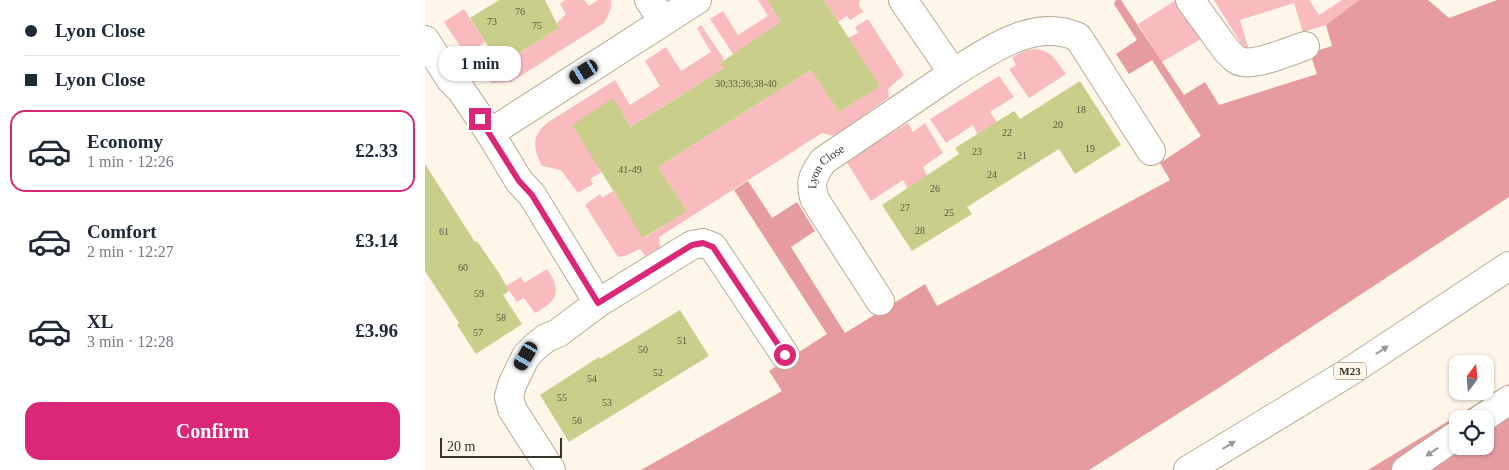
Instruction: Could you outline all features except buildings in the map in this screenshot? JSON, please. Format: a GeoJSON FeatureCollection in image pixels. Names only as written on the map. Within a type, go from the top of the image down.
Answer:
{"type":"FeatureCollection","features":[{"type":"Feature","properties":{"kind":"main road"},"geometry":{"type":"LineString","coordinates":[[490,133],[656,11],[697,0]]}},
{"type":"Feature","properties":{"kind":"main road"},"geometry":{"type":"LineString","coordinates":[[903,0],[953,72]]}},
{"type":"Feature","properties":{"kind":"main road"},"geometry":{"type":"LineString","coordinates":[[1190,0],[1227,51],[1234,58],[1243,62],[1261,60],[1305,46]]}},
{"type":"Feature","properties":{"kind":"main road","name":"Lyon Close"},"geometry":{"type":"LineString","coordinates":[[880,301],[815,200],[811,189],[813,179],[823,161],[953,72],[989,50],[1038,31],[1060,30],[1078,37],[1151,151]]}},
{"type":"Feature","properties":{"kind":"main road"},"geometry":{"type":"LineString","coordinates":[[425,40],[451,80],[461,90],[490,133],[519,181],[532,195],[598,303]]}},
{"type":"Feature","properties":{"kind":"main road"},"geometry":{"type":"LineString","coordinates":[[551,470],[512,410],[509,397],[512,385],[526,356],[546,338],[558,333],[598,303],[692,245],[703,243],[713,247],[785,355]]}},
{"type":"Feature","properties":{"kind":"main road","name":"M23"},"geometry":{"type":"LineString","coordinates":[[1188,470],[1346,374],[1509,266]]}},
{"type":"Feature","properties":{"kind":"main road"},"geometry":{"type":"LineString","coordinates":[[1494,410],[1509,400]]}},
{"type":"Feature","properties":{"kind":"main road"},"geometry":{"type":"LineString","coordinates":[[1406,470],[1449,440]]}},
{"type":"Feature","properties":{"kind":"shaded area"},"geometry":{"type":"Polygon","coordinates":[[[565,0],[584,0],[589,6],[598,0],[611,0],[611,6],[604,23],[511,82],[492,83],[478,72],[471,62],[490,50],[500,65],[559,28],[557,23],[566,14],[560,4],[565,0]]]}},
{"type":"Feature","properties":{"kind":"shaded area"},"geometry":{"type":"Polygon","coordinates":[[[758,0],[767,0],[786,30],[733,54],[710,19],[723,11],[738,35],[768,16],[758,0]]]}},
{"type":"Feature","properties":{"kind":"shaded area"},"geometry":{"type":"Polygon","coordinates":[[[824,0],[860,0],[859,5],[863,12],[850,20],[847,16],[838,22],[824,0]]]}},
{"type":"Feature","properties":{"kind":"shaded area"},"geometry":{"type":"Polygon","coordinates":[[[1116,0],[1121,0],[1184,95],[1205,82],[1219,105],[1317,74],[1310,53],[1332,46],[1326,25],[1359,0],[1428,0],[1449,18],[1497,0],[1509,0],[1509,197],[1220,387],[1089,470],[641,470],[782,391],[769,371],[827,334],[734,190],[748,181],[772,218],[797,202],[815,231],[791,247],[845,333],[925,284],[937,306],[1170,180],[1160,163],[1201,136],[1152,60],[1129,74],[1116,54],[1137,40],[1114,4],[1116,0]]]}},
{"type":"Feature","properties":{"kind":"shaded area"},"geometry":{"type":"Polygon","coordinates":[[[1176,0],[1201,39],[1162,62],[1138,24],[1176,0]]]}},
{"type":"Feature","properties":{"kind":"shaded area"},"geometry":{"type":"Polygon","coordinates":[[[1214,0],[1309,0],[1319,15],[1342,0],[1359,0],[1326,25],[1303,32],[1294,3],[1240,20],[1249,50],[1243,47],[1214,0]]]}},
{"type":"Feature","properties":{"kind":"shaded area"},"geometry":{"type":"Polygon","coordinates":[[[464,9],[485,42],[466,55],[444,22],[464,9]]]}},
{"type":"Feature","properties":{"kind":"shaded area"},"geometry":{"type":"Polygon","coordinates":[[[868,19],[904,75],[888,89],[889,97],[835,136],[822,133],[659,237],[660,247],[645,256],[640,249],[618,257],[585,205],[600,194],[602,198],[613,191],[644,238],[686,211],[658,167],[811,70],[839,112],[879,86],[848,38],[858,33],[855,27],[868,19]]]}},
{"type":"Feature","properties":{"kind":"shaded area"},"geometry":{"type":"Polygon","coordinates":[[[701,25],[724,59],[721,63],[724,68],[631,127],[613,99],[602,172],[590,179],[593,184],[578,193],[561,170],[542,166],[535,143],[538,133],[547,123],[615,80],[630,105],[660,86],[645,61],[666,47],[681,71],[711,52],[697,28],[701,25]]]}},
{"type":"Feature","properties":{"kind":"shaded area"},"geometry":{"type":"Polygon","coordinates":[[[1035,49],[1050,54],[1066,74],[1029,98],[1009,69],[1016,65],[1012,57],[1027,50],[1035,49]]]}},
{"type":"Feature","properties":{"kind":"shaded area"},"geometry":{"type":"Polygon","coordinates":[[[999,76],[1014,97],[990,112],[997,122],[977,134],[973,125],[946,143],[930,119],[999,76]]]}},
{"type":"Feature","properties":{"kind":"shaded area"},"geometry":{"type":"Polygon","coordinates":[[[908,123],[913,132],[925,123],[943,153],[923,167],[927,176],[908,189],[903,180],[871,201],[846,161],[908,123]]]}},
{"type":"Feature","properties":{"kind":"shaded area"},"geometry":{"type":"Polygon","coordinates":[[[547,269],[555,283],[555,295],[549,304],[535,313],[524,298],[517,302],[506,286],[521,277],[524,283],[547,269]]]}},
{"type":"Feature","properties":{"kind":"shaded area"},"geometry":{"type":"Polygon","coordinates":[[[1509,384],[1509,470],[1368,470],[1449,421],[1449,455],[1494,455],[1494,410],[1466,410],[1483,400],[1494,400],[1494,393],[1509,384]]]}},
{"type":"Feature","properties":{"kind":"route"},"geometry":{"type":"LineString","coordinates":[[480,119],[519,181],[532,195],[598,303],[692,245],[703,243],[713,247],[785,355]]}}]}
